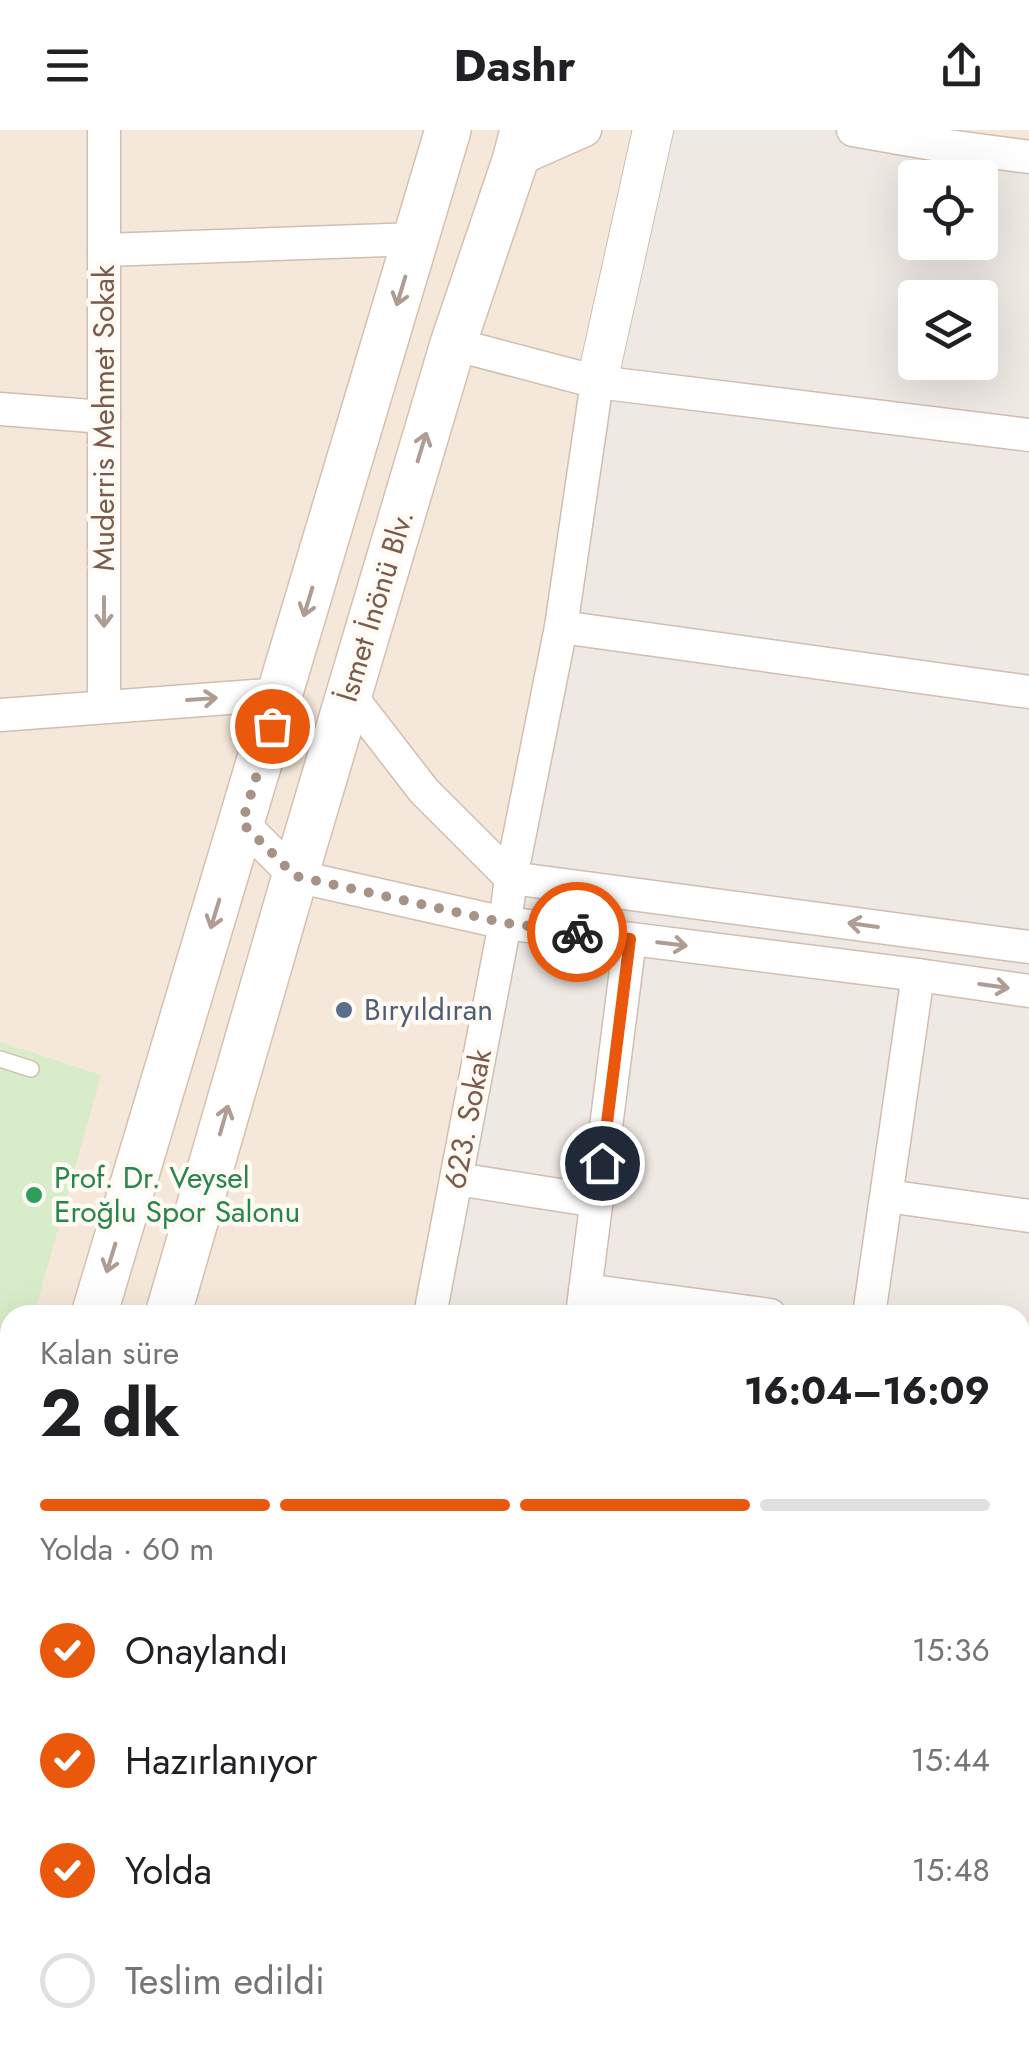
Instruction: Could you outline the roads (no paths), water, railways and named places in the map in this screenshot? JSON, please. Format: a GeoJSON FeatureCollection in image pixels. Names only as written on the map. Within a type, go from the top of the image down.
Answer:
{"type":"FeatureCollection","features":[{"type":"Feature","properties":{"kind":"main road"},"geometry":{"type":"LineString","coordinates":[[97,1305],[448,130]]}},
{"type":"Feature","properties":{"kind":"main road","name":"İsmet İnönü Blv."},"geometry":{"type":"LineString","coordinates":[[171,1305],[453,344],[519,146]]}},
{"type":"Feature","properties":{"kind":"street","name":"Muderris Mehmet Sokak"},"geometry":{"type":"LineString","coordinates":[[104,130],[104,706]]}},
{"type":"Feature","properties":{"kind":"street"},"geometry":{"type":"LineString","coordinates":[[519,146],[585,130]]}},
{"type":"Feature","properties":{"kind":"street"},"geometry":{"type":"LineString","coordinates":[[597,382],[653,130]]}},
{"type":"Feature","properties":{"kind":"street"},"geometry":{"type":"LineString","coordinates":[[853,130],[1029,157]]}},
{"type":"Feature","properties":{"kind":"street"},"geometry":{"type":"LineString","coordinates":[[104,250],[416,239]]}},
{"type":"Feature","properties":{"kind":"street"},"geometry":{"type":"LineString","coordinates":[[453,344],[597,382],[1029,435]]}},
{"type":"Feature","properties":{"kind":"street","name":"623. Sokak"},"geometry":{"type":"LineString","coordinates":[[432,1305],[561,627],[597,382]]}},
{"type":"Feature","properties":{"kind":"street"},"geometry":{"type":"LineString","coordinates":[[0,410],[104,417]]}},
{"type":"Feature","properties":{"kind":"street"},"geometry":{"type":"LineString","coordinates":[[561,627],[1029,692]]}},
{"type":"Feature","properties":{"kind":"street"},"geometry":{"type":"LineString","coordinates":[[0,715],[281,694]]}},
{"type":"Feature","properties":{"kind":"street"},"geometry":{"type":"LineString","coordinates":[[349,694],[424,791],[511,878],[1029,947]]}},
{"type":"Feature","properties":{"kind":"street"},"geometry":{"type":"LineString","coordinates":[[242,823],[295,876],[505,923],[1029,992]]}},
{"type":"Feature","properties":{"kind":"street"},"geometry":{"type":"LineString","coordinates":[[615,1305],[584,1303],[630,939]]}},
{"type":"Feature","properties":{"kind":"street"},"geometry":{"type":"LineString","coordinates":[[871,1305],[918,975]]}},
{"type":"Feature","properties":{"kind":"street"},"geometry":{"type":"LineString","coordinates":[[457,1178],[597,1200]]}},
{"type":"Feature","properties":{"kind":"street"},"geometry":{"type":"LineString","coordinates":[[887,1196],[1029,1216]]}},
{"type":"Feature","properties":{"kind":"lane"},"geometry":{"type":"LineString","coordinates":[[0,1059],[31,1069]]}},
{"type":"Feature","properties":{"kind":"place","name":"Bıryıldıran"},"geometry":{"type":"Point","coordinates":[344,1010]}},
{"type":"Feature","properties":{"kind":"place","name":"Prof. Dr. Veysel Eroğlu Spor Salonu"},"geometry":{"type":"Point","coordinates":[34,1195]}}]}
